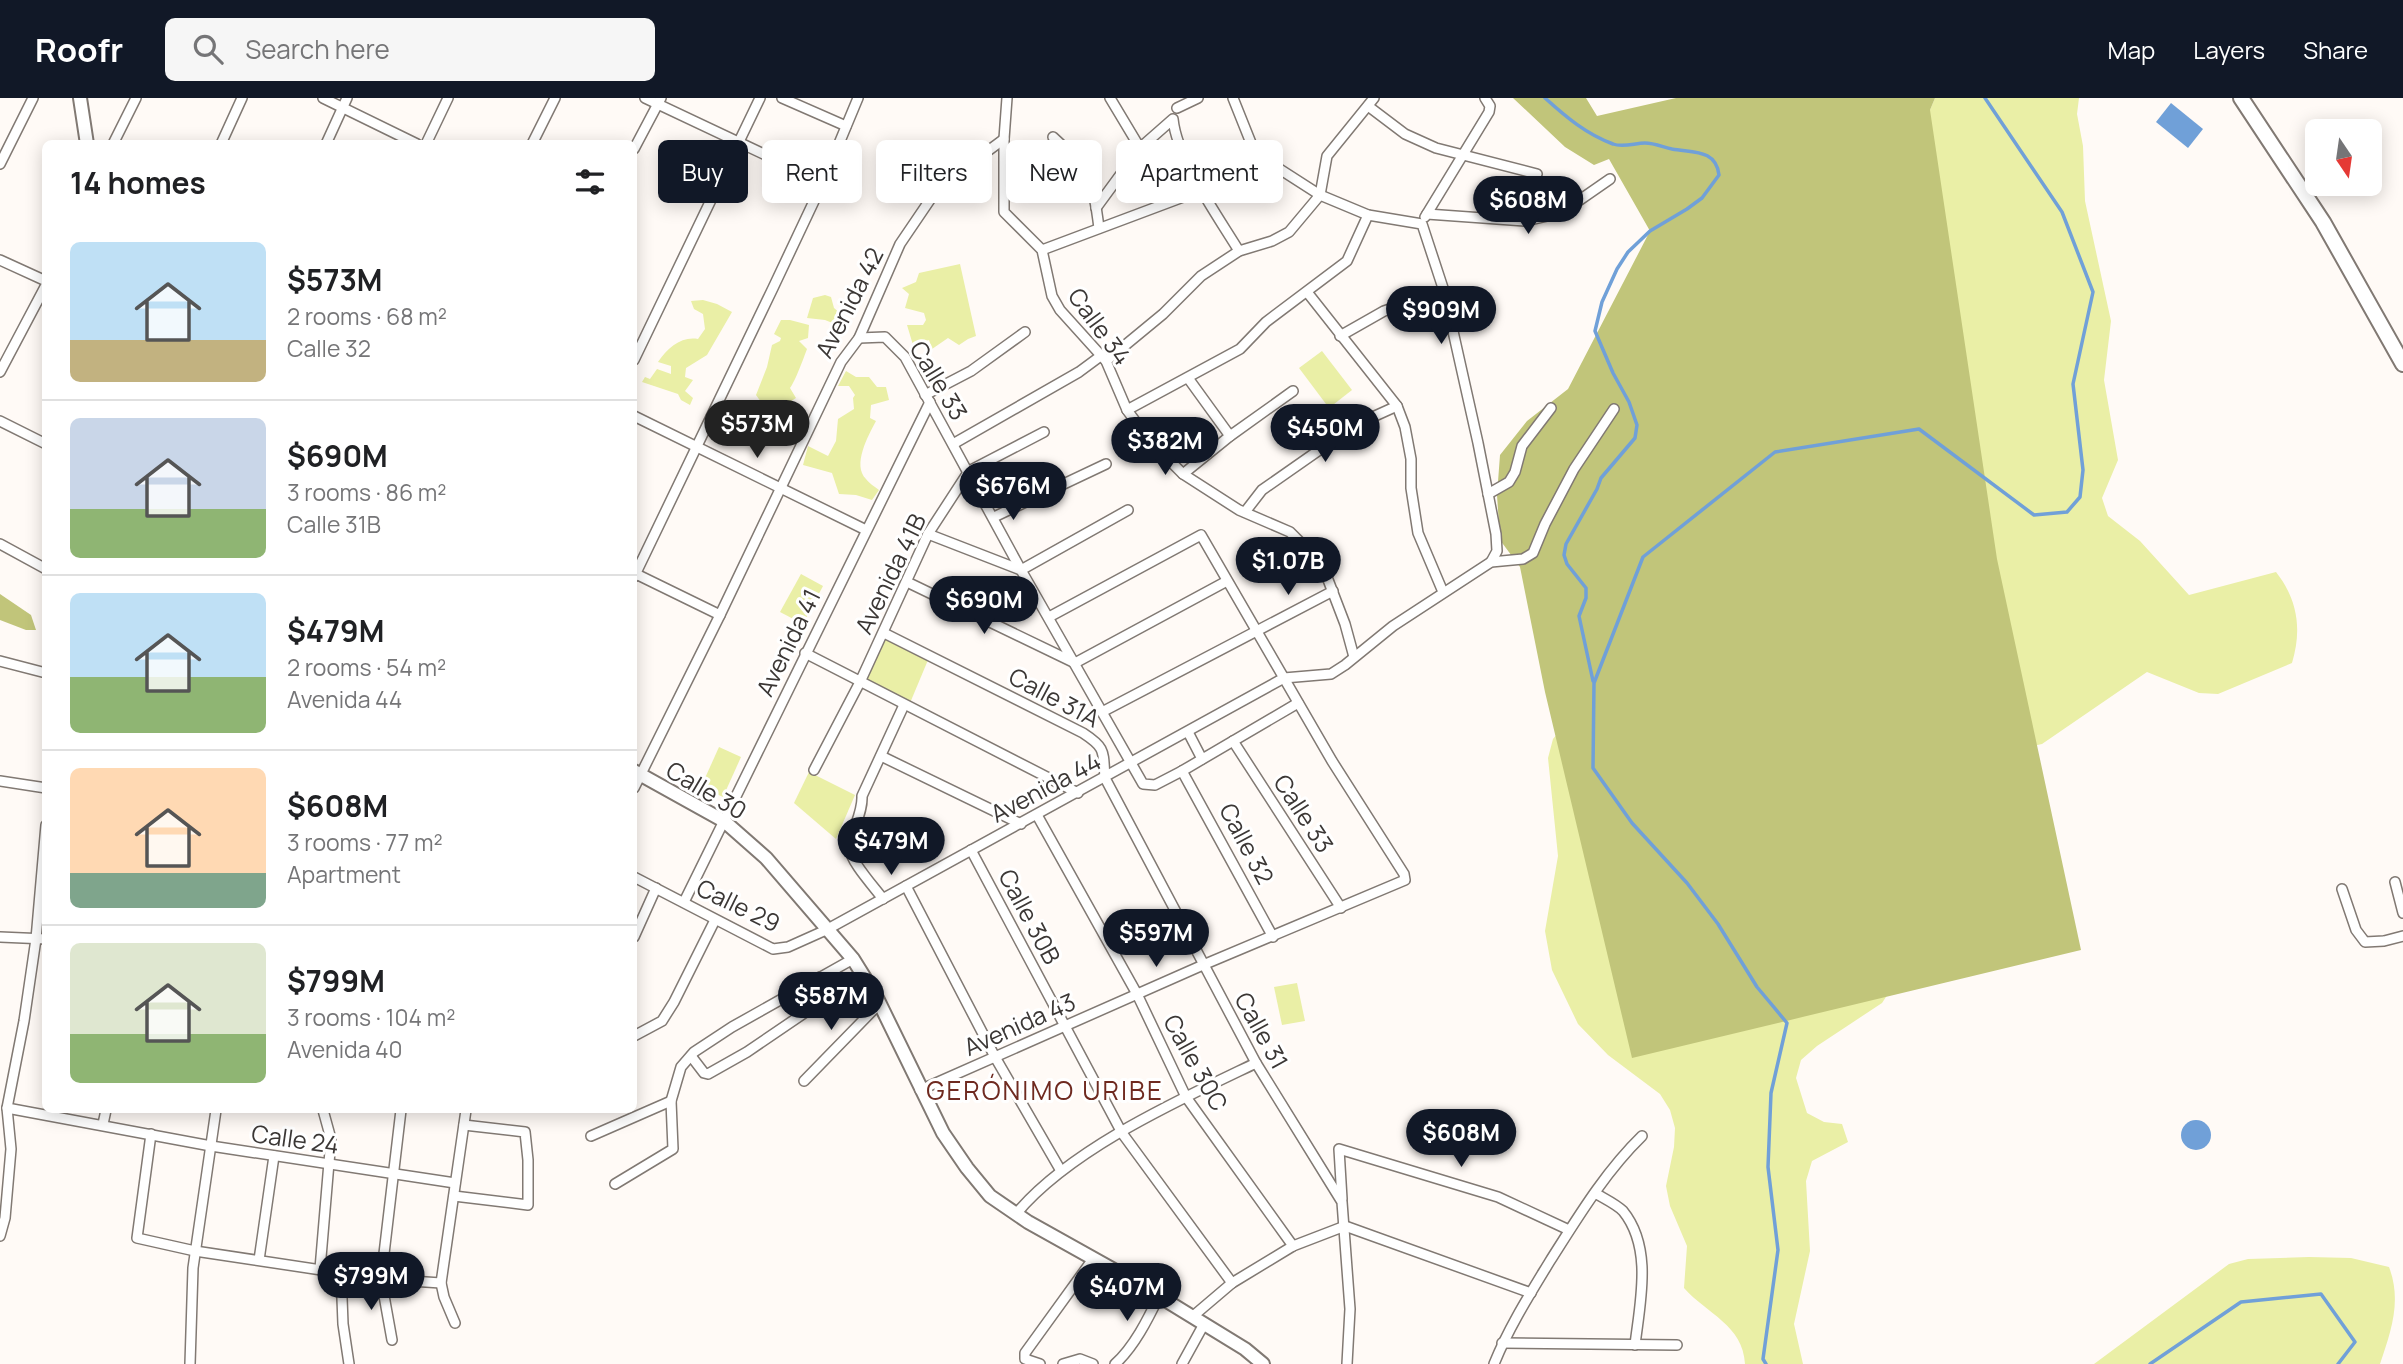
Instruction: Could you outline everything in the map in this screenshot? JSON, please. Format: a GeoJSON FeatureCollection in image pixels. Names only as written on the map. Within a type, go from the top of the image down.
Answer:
{"type":"FeatureCollection","features":[{"type":"Feature","properties":{"kind":"highway"},"geometry":{"type":"LineString","coordinates":[[2241,98],[2323,222],[2403,364]]}},
{"type":"Feature","properties":{"kind":"main road"},"geometry":{"type":"LineString","coordinates":[[80,98],[86,140]]}},
{"type":"Feature","properties":{"kind":"main road","name":"Calle 30"},"geometry":{"type":"LineString","coordinates":[[637,779],[724,821],[766,858],[853,960],[879,1004],[943,1133],[990,1196],[1016,1214],[1159,1296],[1245,1349],[1263,1364]]}},
{"type":"Feature","properties":{"kind":"street"},"geometry":{"type":"LineString","coordinates":[[0,164],[33,98]]}},
{"type":"Feature","properties":{"kind":"street"},"geometry":{"type":"LineString","coordinates":[[115,140],[136,98]]}},
{"type":"Feature","properties":{"kind":"street"},"geometry":{"type":"LineString","coordinates":[[223,140],[242,98]]}},
{"type":"Feature","properties":{"kind":"street"},"geometry":{"type":"LineString","coordinates":[[323,98],[344,103],[410,140]]}},
{"type":"Feature","properties":{"kind":"street"},"geometry":{"type":"LineString","coordinates":[[428,140],[448,98]]}},
{"type":"Feature","properties":{"kind":"street"},"geometry":{"type":"LineString","coordinates":[[534,140],[555,98]]}},
{"type":"Feature","properties":{"kind":"street"},"geometry":{"type":"LineString","coordinates":[[645,98],[659,101],[734,140]]}},
{"type":"Feature","properties":{"kind":"street"},"geometry":{"type":"LineString","coordinates":[[739,140],[760,98]]}},
{"type":"Feature","properties":{"kind":"street"},"geometry":{"type":"LineString","coordinates":[[782,98],[846,126]]}},
{"type":"Feature","properties":{"kind":"street"},"geometry":{"type":"LineString","coordinates":[[840,140],[858,98]]}},
{"type":"Feature","properties":{"kind":"street"},"geometry":{"type":"LineString","coordinates":[[1007,98],[1004,212],[1042,250],[1167,203]]}},
{"type":"Feature","properties":{"kind":"street"},"geometry":{"type":"LineString","coordinates":[[1110,98],[1135,140]]}},
{"type":"Feature","properties":{"kind":"street"},"geometry":{"type":"LineString","coordinates":[[1178,140],[1172,119],[1176,103],[1198,98]]}},
{"type":"Feature","properties":{"kind":"street"},"geometry":{"type":"LineString","coordinates":[[1233,98],[1250,140]]}},
{"type":"Feature","properties":{"kind":"street"},"geometry":{"type":"LineString","coordinates":[[953,444],[1104,358],[1163,314],[1201,276],[1239,251],[1272,241],[1289,232],[1321,195],[1327,156],[1374,98]]}},
{"type":"Feature","properties":{"kind":"street"},"geometry":{"type":"LineString","coordinates":[[1485,98],[1489,111],[1422,224],[1444,291],[1488,494],[1497,542],[1497,551],[1491,562]]}},
{"type":"Feature","properties":{"kind":"street"},"geometry":{"type":"LineString","coordinates":[[637,143],[659,101]]}},
{"type":"Feature","properties":{"kind":"street"},"geometry":{"type":"LineString","coordinates":[[328,140],[344,103]]}},
{"type":"Feature","properties":{"kind":"street"},"geometry":{"type":"LineString","coordinates":[[1367,106],[1405,134],[1436,148],[1537,174]]}},
{"type":"Feature","properties":{"kind":"street"},"geometry":{"type":"LineString","coordinates":[[1149,140],[1172,119]]}},
{"type":"Feature","properties":{"kind":"street"},"geometry":{"type":"LineString","coordinates":[[1053,137],[1082,165],[1094,193],[1099,228]]}},
{"type":"Feature","properties":{"kind":"street","name":"Avenida 42"},"geometry":{"type":"LineString","coordinates":[[637,774],[720,615],[841,362],[859,338],[901,244],[938,188],[1004,139]]}},
{"type":"Feature","properties":{"kind":"street"},"geometry":{"type":"LineString","coordinates":[[1283,171],[1321,195],[1368,215],[1422,224]]}},
{"type":"Feature","properties":{"kind":"street"},"geometry":{"type":"LineString","coordinates":[[1427,214],[1525,221],[1561,213],[1610,179]]}},
{"type":"Feature","properties":{"kind":"street"},"geometry":{"type":"LineString","coordinates":[[1096,208],[1116,181]]}},
{"type":"Feature","properties":{"kind":"street"},"geometry":{"type":"LineString","coordinates":[[637,354],[709,203]]}},
{"type":"Feature","properties":{"kind":"street"},"geometry":{"type":"LineString","coordinates":[[637,568],[698,447],[813,203]]}},
{"type":"Feature","properties":{"kind":"street"},"geometry":{"type":"LineString","coordinates":[[1210,203],[1239,251]]}},
{"type":"Feature","properties":{"kind":"street"},"geometry":{"type":"LineString","coordinates":[[1127,410],[1240,349],[1266,322],[1347,261],[1368,215]]}},
{"type":"Feature","properties":{"kind":"street","name":"Calle 34"},"geometry":{"type":"LineString","coordinates":[[1042,250],[1052,296],[1060,310],[1104,358],[1127,410],[1150,441],[1182,474],[1245,512],[1290,532],[1322,564],[1345,624],[1354,657]]}},
{"type":"Feature","properties":{"kind":"street"},"geometry":{"type":"LineString","coordinates":[[0,260],[42,281]]}},
{"type":"Feature","properties":{"kind":"street"},"geometry":{"type":"LineString","coordinates":[[0,372],[42,291]]}},
{"type":"Feature","properties":{"kind":"street"},"geometry":{"type":"LineString","coordinates":[[1340,336],[1384,311],[1444,291]]}},
{"type":"Feature","properties":{"kind":"street"},"geometry":{"type":"LineString","coordinates":[[1307,292],[1397,406],[1405,428],[1411,459],[1411,488],[1418,533],[1443,592]]}},
{"type":"Feature","properties":{"kind":"street"},"geometry":{"type":"LineString","coordinates":[[928,399],[1025,332]]}},
{"type":"Feature","properties":{"kind":"street","name":"Calle 33"},"geometry":{"type":"LineString","coordinates":[[859,338],[878,336],[891,341],[905,357],[1021,570],[1143,784],[1149,786],[1182,771]]}},
{"type":"Feature","properties":{"kind":"street"},"geometry":{"type":"LineString","coordinates":[[1188,379],[1230,436]]}},
{"type":"Feature","properties":{"kind":"street"},"geometry":{"type":"LineString","coordinates":[[1182,474],[1293,391]]}},
{"type":"Feature","properties":{"kind":"street","name":"Avenida 41"},"geometry":{"type":"LineString","coordinates":[[684,902],[928,399]]}},
{"type":"Feature","properties":{"kind":"street"},"geometry":{"type":"LineString","coordinates":[[1245,512],[1262,490],[1324,446],[1355,425],[1397,406]]}},
{"type":"Feature","properties":{"kind":"street"},"geometry":{"type":"LineString","coordinates":[[1488,494],[1510,482],[1522,446],[1551,408]]}},
{"type":"Feature","properties":{"kind":"street"},"geometry":{"type":"LineString","coordinates":[[1284,678],[1331,674],[1443,592],[1491,562],[1524,559],[1533,553],[1574,469],[1614,409]]}},
{"type":"Feature","properties":{"kind":"street"},"geometry":{"type":"LineString","coordinates":[[637,417],[866,530]]}},
{"type":"Feature","properties":{"kind":"street"},"geometry":{"type":"LineString","coordinates":[[0,421],[42,442]]}},
{"type":"Feature","properties":{"kind":"street","name":"Avenida 41B"},"geometry":{"type":"LineString","coordinates":[[814,770],[884,633],[928,534],[969,471],[1044,432]]}},
{"type":"Feature","properties":{"kind":"street"},"geometry":{"type":"LineString","coordinates":[[994,517],[1106,464]]}},
{"type":"Feature","properties":{"kind":"street"},"geometry":{"type":"LineString","coordinates":[[928,534],[1021,570],[1128,510]]}},
{"type":"Feature","properties":{"kind":"street"},"geometry":{"type":"LineString","coordinates":[[1049,617],[1200,535],[1298,703],[1182,771]]}},
{"type":"Feature","properties":{"kind":"street"},"geometry":{"type":"LineString","coordinates":[[0,544],[42,567]]}},
{"type":"Feature","properties":{"kind":"street"},"geometry":{"type":"LineString","coordinates":[[637,575],[720,615]]}},
{"type":"Feature","properties":{"kind":"street"},"geometry":{"type":"LineString","coordinates":[[907,582],[1075,663],[1227,581]]}},
{"type":"Feature","properties":{"kind":"street"},"geometry":{"type":"LineString","coordinates":[[1102,712],[1333,591]]}},
{"type":"Feature","properties":{"kind":"street","name":"Calle 31A"},"geometry":{"type":"LineString","coordinates":[[884,633],[1091,738],[1099,744],[1103,752],[1105,778]]}},
{"type":"Feature","properties":{"kind":"street"},"geometry":{"type":"LineString","coordinates":[[804,653],[1078,793]]}},
{"type":"Feature","properties":{"kind":"street"},"geometry":{"type":"LineString","coordinates":[[0,662],[42,672]]}},
{"type":"Feature","properties":{"kind":"street","name":"Avenida 44"},"geometry":{"type":"LineString","coordinates":[[826,930],[1284,678]]}},
{"type":"Feature","properties":{"kind":"street","name":"Avenida 43"},"geometry":{"type":"LineString","coordinates":[[920,1090],[1203,965],[1405,880],[1404,874],[1298,703]]}},
{"type":"Feature","properties":{"kind":"street"},"geometry":{"type":"LineString","coordinates":[[883,899],[853,859],[850,847],[863,807],[862,796],[904,705]]}},
{"type":"Feature","properties":{"kind":"street"},"geometry":{"type":"LineString","coordinates":[[1188,732],[1202,759]]}},
{"type":"Feature","properties":{"kind":"street","name":"Calle 33"},"geometry":{"type":"LineString","coordinates":[[1233,741],[1341,908]]}},
{"type":"Feature","properties":{"kind":"street"},"geometry":{"type":"LineString","coordinates":[[881,756],[1021,824]]}},
{"type":"Feature","properties":{"kind":"street","name":"Calle 32"},"geometry":{"type":"LineString","coordinates":[[1182,771],[1273,937]]}},
{"type":"Feature","properties":{"kind":"street","name":"Calle 31"},"geometry":{"type":"LineString","coordinates":[[1105,778],[1256,1063],[1342,1202],[1350,1309],[1347,1364]]}},
{"type":"Feature","properties":{"kind":"street"},"geometry":{"type":"LineString","coordinates":[[0,781],[42,787]]}},
{"type":"Feature","properties":{"kind":"street","name":"Calle 30C"},"geometry":{"type":"LineString","coordinates":[[1037,815],[1137,994],[1186,1097],[1293,1246]]}},
{"type":"Feature","properties":{"kind":"street","name":"Calle 30B"},"geometry":{"type":"LineString","coordinates":[[971,850],[1122,1133],[1232,1283]]}},
{"type":"Feature","properties":{"kind":"street","name":"Calle 29"},"geometry":{"type":"LineString","coordinates":[[637,878],[773,949],[788,947],[826,930]]}},
{"type":"Feature","properties":{"kind":"street"},"geometry":{"type":"LineString","coordinates":[[2395,882],[2403,913]]}},
{"type":"Feature","properties":{"kind":"street"},"geometry":{"type":"LineString","coordinates":[[906,886],[995,1057],[1061,1171]]}},
{"type":"Feature","properties":{"kind":"street"},"geometry":{"type":"LineString","coordinates":[[637,930],[656,888]]}},
{"type":"Feature","properties":{"kind":"street"},"geometry":{"type":"LineString","coordinates":[[2342,889],[2356,930],[2365,942],[2403,936]]}},
{"type":"Feature","properties":{"kind":"street"},"geometry":{"type":"LineString","coordinates":[[0,1236],[5,1218],[11,1149],[7,1108],[41,939],[42,916]]}},
{"type":"Feature","properties":{"kind":"street"},"geometry":{"type":"LineString","coordinates":[[637,1034],[662,1021],[715,920]]}},
{"type":"Feature","properties":{"kind":"street"},"geometry":{"type":"LineString","coordinates":[[0,937],[41,939]]}},
{"type":"Feature","properties":{"kind":"street"},"geometry":{"type":"LineString","coordinates":[[615,1184],[673,1149],[670,1101],[679,1072],[691,1056],[732,1027],[853,960]]}},
{"type":"Feature","properties":{"kind":"street"},"geometry":{"type":"LineString","coordinates":[[691,1056],[704,1073],[708,1074],[747,1052],[818,1003],[822,996],[820,977]]}},
{"type":"Feature","properties":{"kind":"street"},"geometry":{"type":"LineString","coordinates":[[804,1081],[879,1004]]}},
{"type":"Feature","properties":{"kind":"street"},"geometry":{"type":"LineString","coordinates":[[1016,1214],[1061,1171],[1186,1097],[1256,1063]]}},
{"type":"Feature","properties":{"kind":"street"},"geometry":{"type":"LineString","coordinates":[[591,1136],[670,1101]]}},
{"type":"Feature","properties":{"kind":"street","name":"Calle 24"},"geometry":{"type":"LineString","coordinates":[[7,1108],[211,1146],[455,1183]]}},
{"type":"Feature","properties":{"kind":"street"},"geometry":{"type":"LineString","coordinates":[[103,1125],[106,1113]]}},
{"type":"Feature","properties":{"kind":"street"},"geometry":{"type":"LineString","coordinates":[[190,1364],[195,1251],[216,1113]]}},
{"type":"Feature","properties":{"kind":"street"},"geometry":{"type":"LineString","coordinates":[[320,1269],[331,1139],[324,1113]]}},
{"type":"Feature","properties":{"kind":"street"},"geometry":{"type":"LineString","coordinates":[[392,1340],[381,1291],[381,1279],[401,1113]]}},
{"type":"Feature","properties":{"kind":"street"},"geometry":{"type":"LineString","coordinates":[[455,1323],[441,1283],[466,1113]]}},
{"type":"Feature","properties":{"kind":"street"},"geometry":{"type":"LineString","coordinates":[[454,1196],[527,1205],[528,1160],[525,1132],[464,1125]]}},
{"type":"Feature","properties":{"kind":"street"},"geometry":{"type":"LineString","coordinates":[[151,1134],[137,1238],[259,1261],[381,1279],[441,1283]]}},
{"type":"Feature","properties":{"kind":"street"},"geometry":{"type":"LineString","coordinates":[[1494,1364],[1502,1343],[1569,1230],[1617,1160],[1642,1136]]}},
{"type":"Feature","properties":{"kind":"street"},"geometry":{"type":"LineString","coordinates":[[0,1148],[11,1149]]}},
{"type":"Feature","properties":{"kind":"street"},"geometry":{"type":"LineString","coordinates":[[1342,1202],[1339,1149],[1498,1197],[1569,1230]]}},
{"type":"Feature","properties":{"kind":"street"},"geometry":{"type":"LineString","coordinates":[[259,1261],[274,1156]]}},
{"type":"Feature","properties":{"kind":"street"},"geometry":{"type":"LineString","coordinates":[[1595,1194],[1622,1210],[1638,1238],[1643,1282],[1635,1345]]}},
{"type":"Feature","properties":{"kind":"street"},"geometry":{"type":"LineString","coordinates":[[1192,1317],[1232,1283],[1293,1246],[1345,1226],[1531,1293]]}},
{"type":"Feature","properties":{"kind":"street"},"geometry":{"type":"LineString","coordinates":[[1040,1364],[1025,1359],[1025,1353],[1093,1259]]}},
{"type":"Feature","properties":{"kind":"street"},"geometry":{"type":"LineString","coordinates":[[341,1272],[343,1324],[349,1364]]}},
{"type":"Feature","properties":{"kind":"street"},"geometry":{"type":"LineString","coordinates":[[1115,1364],[1149,1318],[1159,1296]]}},
{"type":"Feature","properties":{"kind":"street"},"geometry":{"type":"LineString","coordinates":[[1182,1364],[1204,1324]]}},
{"type":"Feature","properties":{"kind":"street"},"geometry":{"type":"LineString","coordinates":[[1502,1343],[1677,1345]]}},
{"type":"Feature","properties":{"kind":"street"},"geometry":{"type":"LineString","coordinates":[[1063,1364],[1080,1359],[1093,1364]]}},
{"type":"Feature","properties":{"kind":"green space"},"geometry":{"type":"Polygon","coordinates":[[[1513,98],[1586,98],[1597,116],[1676,98],[1935,98],[1930,110],[1997,559],[2081,950],[1632,1058],[1545,692],[1520,567],[1500,540],[1497,495],[1500,455],[1527,421],[1568,389],[1650,231],[1609,159],[1594,165],[1565,147],[1513,98]]]}},
{"type":"Feature","properties":{"kind":"green space"},"geometry":{"type":"Polygon","coordinates":[[[1935,98],[2079,98],[2077,114],[2083,146],[2085,201],[2111,321],[2104,380],[2118,460],[2102,498],[2108,516],[2140,541],[2189,595],[2276,572],[2293,604],[2297,639],[2292,663],[2218,694],[2199,693],[2147,672],[2042,744],[2000,753],[1905,968],[1882,1003],[1817,1046],[1801,1060],[1796,1078],[1807,1113],[1824,1122],[1842,1124],[1848,1142],[1812,1161],[1806,1181],[1810,1251],[1794,1324],[1803,1364],[1745,1364],[1743,1351],[1731,1330],[1684,1288],[1687,1246],[1670,1206],[1666,1186],[1675,1128],[1670,1110],[1660,1094],[1608,1055],[1578,1024],[1552,970],[1545,931],[1558,856],[1548,758],[1553,739],[1566,723],[1935,98]]]}},
{"type":"Feature","properties":{"kind":"green space"},"geometry":{"type":"Polygon","coordinates":[[[960,264],[976,336],[959,345],[948,338],[932,349],[929,340],[913,345],[907,325],[923,325],[926,320],[924,313],[905,308],[909,294],[902,288],[916,282],[919,273],[960,264]]]}},
{"type":"Feature","properties":{"kind":"green space"},"geometry":{"type":"Polygon","coordinates":[[[825,295],[831,297],[834,308],[849,321],[845,328],[825,320],[807,318],[813,298],[825,295]]]}},
{"type":"Feature","properties":{"kind":"green space"},"geometry":{"type":"Polygon","coordinates":[[[703,300],[732,312],[707,355],[686,368],[685,377],[693,380],[685,391],[693,398],[690,405],[681,400],[678,394],[642,382],[645,377],[650,379],[657,369],[671,374],[671,366],[658,362],[671,347],[681,341],[698,339],[705,329],[703,314],[694,309],[691,301],[703,300]]]}},
{"type":"Feature","properties":{"kind":"green space"},"geometry":{"type":"Polygon","coordinates":[[[781,320],[809,325],[808,338],[799,341],[807,349],[790,388],[796,398],[785,405],[776,416],[764,417],[761,402],[756,395],[772,345],[781,338],[774,334],[781,320]]]}},
{"type":"Feature","properties":{"kind":"green space"},"geometry":{"type":"Polygon","coordinates":[[[1322,351],[1352,390],[1329,408],[1299,368],[1322,351]]]}},
{"type":"Feature","properties":{"kind":"green space"},"geometry":{"type":"Polygon","coordinates":[[[846,371],[856,377],[869,377],[877,387],[886,387],[889,400],[871,405],[870,418],[876,421],[861,458],[862,473],[879,490],[872,500],[839,494],[832,473],[803,465],[808,446],[828,456],[836,441],[838,419],[854,409],[855,395],[849,386],[838,386],[846,371]]]}},
{"type":"Feature","properties":{"kind":"green space"},"geometry":{"type":"Polygon","coordinates":[[[801,574],[823,586],[803,624],[780,612],[801,574]]]}},
{"type":"Feature","properties":{"kind":"green space"},"geometry":{"type":"Polygon","coordinates":[[[0,594],[31,615],[36,630],[26,630],[0,620],[0,594]]]}},
{"type":"Feature","properties":{"kind":"green space"},"geometry":{"type":"Polygon","coordinates":[[[886,637],[928,660],[910,703],[863,681],[886,637]]]}},
{"type":"Feature","properties":{"kind":"green space"},"geometry":{"type":"Polygon","coordinates":[[[719,747],[741,757],[723,797],[701,787],[719,747]]]}},
{"type":"Feature","properties":{"kind":"green space"},"geometry":{"type":"Polygon","coordinates":[[[809,772],[855,795],[836,839],[794,803],[809,772]]]}},
{"type":"Feature","properties":{"kind":"green space"},"geometry":{"type":"Polygon","coordinates":[[[1297,983],[1305,1021],[1282,1025],[1274,987],[1297,983]]]}},
{"type":"Feature","properties":{"kind":"green space"},"geometry":{"type":"Polygon","coordinates":[[[2351,1258],[2389,1267],[2395,1292],[2394,1316],[2380,1364],[2094,1364],[2229,1264],[2248,1259],[2351,1258]]]}},
{"type":"Feature","properties":{"kind":"water"},"geometry":{"type":"Polygon","coordinates":[[[2171,103],[2203,129],[2188,148],[2156,122],[2171,103]]]}},
{"type":"Feature","properties":{"kind":"water"},"geometry":{"type":"Polygon","coordinates":[[[2196,1120],[2207,1124],[2211,1135],[2207,1146],[2196,1150],[2185,1146],[2181,1135],[2185,1124],[2196,1120]]]}},
{"type":"Feature","properties":{"kind":"waterway"},"geometry":{"type":"LineString","coordinates":[[1545,98],[1577,124],[1603,140],[1617,145],[1648,143],[1702,154],[1713,161],[1719,175],[1702,198],[1650,231],[1628,252],[1602,302],[1595,331],[1637,425],[1635,438],[1601,478],[1566,544],[1564,555],[1567,564],[1586,588],[1586,598],[1579,616],[1593,681]]}},
{"type":"Feature","properties":{"kind":"waterway"},"geometry":{"type":"LineString","coordinates":[[1766,1364],[1763,1359],[1778,1250],[1768,1167],[1771,1093],[1787,1023],[1757,987],[1718,924],[1687,883],[1632,823],[1593,768],[1594,683],[1643,557],[1775,452],[1919,429],[2034,515],[2067,512],[2080,497],[2083,470],[2073,384],[2093,292],[2062,212],[1985,98]]}},
{"type":"Feature","properties":{"kind":"waterway"},"geometry":{"type":"LineString","coordinates":[[2150,1364],[2241,1302],[2321,1294],[2355,1342],[2338,1364]]}},
{"type":"Feature","properties":{"kind":"district","name":"GERÓNIMO URIBE"},"geometry":{"type":"Point","coordinates":[1045,1091]}}]}
